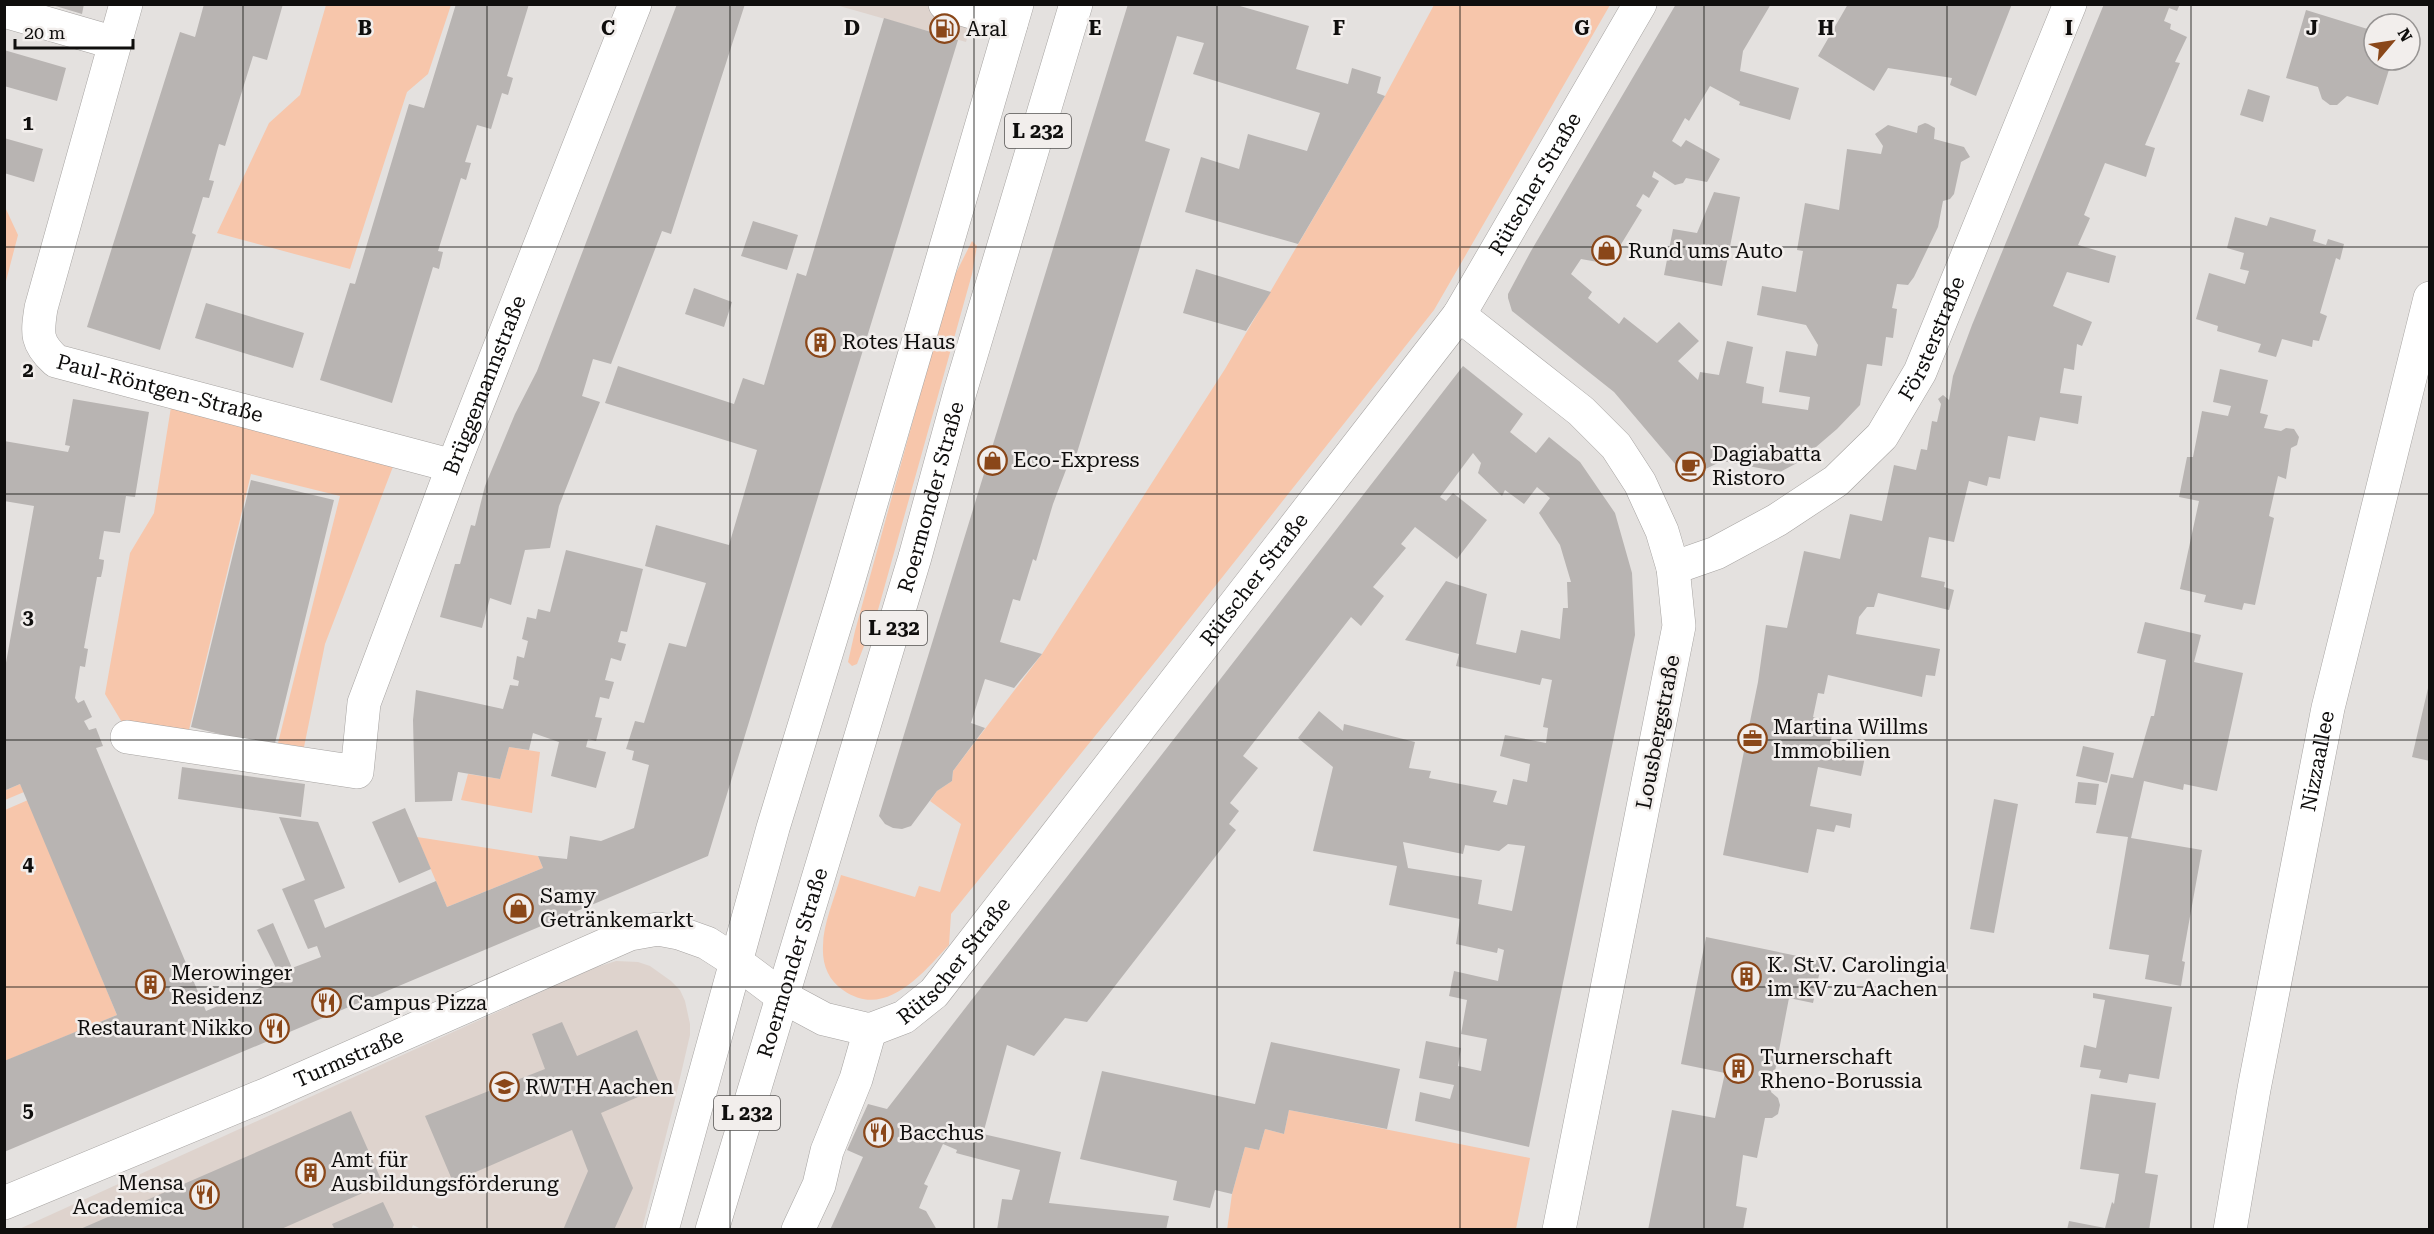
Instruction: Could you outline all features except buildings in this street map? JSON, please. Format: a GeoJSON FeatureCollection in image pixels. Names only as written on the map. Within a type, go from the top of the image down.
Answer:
{"type":"FeatureCollection","features":[{"type":"Feature","properties":{"kind":"street","name":"Paul-Röntgen-Straße"},"geometry":{"type":"LineString","coordinates":[[126,4],[41,308],[38,331],[43,349],[57,361],[453,466]]}},
{"type":"Feature","properties":{"kind":"street","name":"Brüggemannstraße"},"geometry":{"type":"LineString","coordinates":[[127,737],[357,772],[364,703],[453,466],[635,4]]}},
{"type":"Feature","properties":{"kind":"street"},"geometry":{"type":"LineString","coordinates":[[945,4],[1014,14]]}},
{"type":"Feature","properties":{"kind":"street","name":"Roermonder Straße"},"geometry":{"type":"LineString","coordinates":[[712,1230],[908,580],[960,392],[1076,4]]}},
{"type":"Feature","properties":{"kind":"street","name":"Rütscher Straße"},"geometry":{"type":"LineString","coordinates":[[783,997],[824,1019],[870,1030],[904,1017],[934,993],[1459,315],[1640,4]]}},
{"type":"Feature","properties":{"kind":"street","name":"Försterstraße"},"geometry":{"type":"LineString","coordinates":[[1673,568],[1716,553],[1777,520],[1836,482],[1882,436],[1920,372],[2070,4]]}},
{"type":"Feature","properties":{"kind":"street"},"geometry":{"type":"LineString","coordinates":[[4,11],[115,43]]}},
{"type":"Feature","properties":{"kind":"street","name":"L 232"},"geometry":{"type":"LineString","coordinates":[[662,1230],[735,961],[1014,14]]}},
{"type":"Feature","properties":{"kind":"street","name":"Nizzaallee"},"geometry":{"type":"LineString","coordinates":[[2230,1230],[2254,1089],[2328,708],[2430,298]]}},
{"type":"Feature","properties":{"kind":"street","name":"Lousbergstraße"},"geometry":{"type":"LineString","coordinates":[[1459,315],[1581,411],[1616,447],[1640,483],[1662,531],[1673,568],[1677,637],[1559,1230]]}},
{"type":"Feature","properties":{"kind":"street","name":"Turmstraße"},"geometry":{"type":"LineString","coordinates":[[4,1203],[286,1086],[630,934],[658,928],[707,943],[783,997]]}},
{"type":"Feature","properties":{"kind":"street"},"geometry":{"type":"LineString","coordinates":[[798,1230],[819,1185],[827,1151],[856,1079],[870,1030]]}},
{"type":"Feature","properties":{"kind":"shaded area"},"geometry":{"type":"Polygon","coordinates":[[[326,5],[451,5],[428,74],[407,92],[350,269],[217,233],[269,123],[300,95],[326,5]]]}},
{"type":"Feature","properties":{"kind":"shaded area","name":"Aral"},"geometry":{"type":"Polygon","coordinates":[[[836,5],[976,5],[966,42],[836,5]]]}},
{"type":"Feature","properties":{"kind":"shaded area"},"geometry":{"type":"Polygon","coordinates":[[[1434,5],[1610,5],[1434,310],[1159,657],[951,914],[949,945],[915,980],[888,997],[873,1000],[859,998],[843,990],[830,976],[823,953],[825,928],[841,875],[915,897],[919,886],[940,892],[961,824],[930,801],[937,791],[952,781],[953,771],[1042,654],[1225,369],[1385,96],[1434,5]]]}},
{"type":"Feature","properties":{"kind":"shaded area"},"geometry":{"type":"Polygon","coordinates":[[[5,207],[18,235],[5,285],[5,207]]]}},
{"type":"Feature","properties":{"kind":"shaded area"},"geometry":{"type":"Polygon","coordinates":[[[972,241],[977,246],[972,274],[878,610],[857,664],[852,666],[848,662],[855,631],[931,355],[955,275],[972,241]]]}},
{"type":"Feature","properties":{"kind":"shaded area"},"geometry":{"type":"Polygon","coordinates":[[[171,407],[394,464],[325,644],[304,747],[278,743],[340,496],[251,474],[188,734],[126,729],[105,694],[130,553],[154,513],[171,407]]]}},
{"type":"Feature","properties":{"kind":"shaded area"},"geometry":{"type":"Polygon","coordinates":[[[509,747],[540,752],[532,813],[461,800],[468,774],[500,779],[509,747]]]}},
{"type":"Feature","properties":{"kind":"shaded area"},"geometry":{"type":"Polygon","coordinates":[[[20,784],[24,792],[5,800],[4,791],[20,784]]]}},
{"type":"Feature","properties":{"kind":"shaded area"},"geometry":{"type":"Polygon","coordinates":[[[28,800],[117,1015],[5,1061],[5,810],[28,800]]]}},
{"type":"Feature","properties":{"kind":"shaded area"},"geometry":{"type":"Polygon","coordinates":[[[417,837],[538,856],[543,868],[447,907],[417,837]]]}},
{"type":"Feature","properties":{"kind":"shaded area","name":"RWTH Aachen"},"geometry":{"type":"Polygon","coordinates":[[[616,961],[638,962],[650,966],[671,981],[680,990],[685,1001],[690,1024],[690,1035],[673,1108],[642,1229],[423,1230],[413,1225],[411,1230],[17,1230],[594,968],[616,961]]]}},
{"type":"Feature","properties":{"kind":"shaded area"},"geometry":{"type":"Polygon","coordinates":[[[1289,1110],[1530,1158],[1516,1229],[1227,1230],[1232,1194],[1245,1147],[1259,1150],[1265,1129],[1284,1134],[1289,1110]]]}},
{"type":"Feature","properties":{"kind":"place","name":"Aral"},"geometry":{"type":"Point","coordinates":[945,29]}},
{"type":"Feature","properties":{"kind":"place","name":"Rund ums Auto"},"geometry":{"type":"Point","coordinates":[1607,251]}},
{"type":"Feature","properties":{"kind":"place","name":"Rotes Haus"},"geometry":{"type":"Point","coordinates":[821,342]}},
{"type":"Feature","properties":{"kind":"place","name":"Eco-Express"},"geometry":{"type":"Point","coordinates":[992,460]}},
{"type":"Feature","properties":{"kind":"place","name":"Dagiabatta Ristoro"},"geometry":{"type":"Point","coordinates":[1691,466]}},
{"type":"Feature","properties":{"kind":"place","name":"Martina Willms Immobilien"},"geometry":{"type":"Point","coordinates":[1752,739]}},
{"type":"Feature","properties":{"kind":"place","name":"Samy Getränkemarkt"},"geometry":{"type":"Point","coordinates":[519,908]}},
{"type":"Feature","properties":{"kind":"place","name":"K. St.V. Carolingia im KV zu Aachen"},"geometry":{"type":"Point","coordinates":[1746,977]}},
{"type":"Feature","properties":{"kind":"place","name":"Merowinger Residenz"},"geometry":{"type":"Point","coordinates":[150,985]}},
{"type":"Feature","properties":{"kind":"place","name":"Campus Pizza"},"geometry":{"type":"Point","coordinates":[327,1003]}},
{"type":"Feature","properties":{"kind":"place","name":"Restaurant Nikko"},"geometry":{"type":"Point","coordinates":[274,1028]}},
{"type":"Feature","properties":{"kind":"place","name":"Turnerschaft Rheno-Borussia"},"geometry":{"type":"Point","coordinates":[1739,1069]}},
{"type":"Feature","properties":{"kind":"place","name":"RWTH Aachen"},"geometry":{"type":"Point","coordinates":[504,1087]}},
{"type":"Feature","properties":{"kind":"place","name":"Bacchus"},"geometry":{"type":"Point","coordinates":[878,1133]}},
{"type":"Feature","properties":{"kind":"place","name":"Amt für Ausbildungsförderung"},"geometry":{"type":"Point","coordinates":[310,1172]}},
{"type":"Feature","properties":{"kind":"place","name":"Mensa Academica"},"geometry":{"type":"Point","coordinates":[205,1195]}}]}
